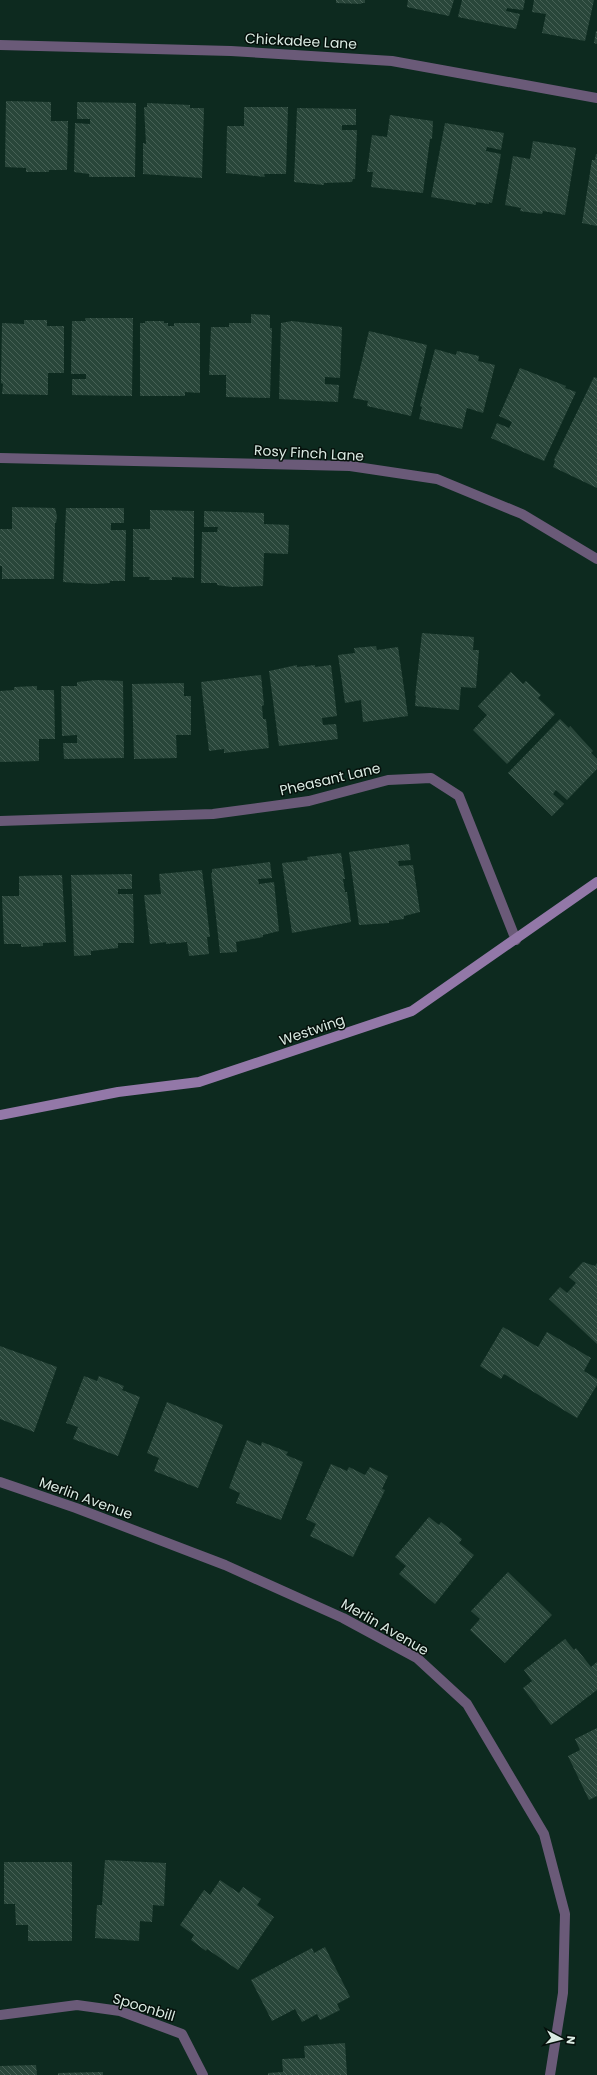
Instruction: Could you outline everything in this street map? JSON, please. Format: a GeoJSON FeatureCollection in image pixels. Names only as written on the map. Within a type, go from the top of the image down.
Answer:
{"type":"FeatureCollection","features":[{"type":"Feature","properties":{"kind":"street","name":"Chickadee Lane"},"geometry":{"type":"LineString","coordinates":[[0,45],[231,51],[392,61],[597,98]]}},
{"type":"Feature","properties":{"kind":"street","name":"Rosy Finch Lane"},"geometry":{"type":"LineString","coordinates":[[0,458],[350,466],[437,479],[522,514],[597,559]]}},
{"type":"Feature","properties":{"kind":"street","name":"Pheasant Lane"},"geometry":{"type":"LineString","coordinates":[[0,821],[213,814],[309,801],[388,780],[432,778],[459,796],[516,940]]}},
{"type":"Feature","properties":{"kind":"street","name":"Westwing"},"geometry":{"type":"LineString","coordinates":[[0,1115],[118,1092],[199,1082],[412,1011],[516,940],[597,882]]}},
{"type":"Feature","properties":{"kind":"street","name":"Merlin Avenue"},"geometry":{"type":"LineString","coordinates":[[0,1482],[76,1508],[225,1565],[343,1618],[417,1658],[467,1704],[544,1834],[565,1914],[563,1993],[550,2075]]}},
{"type":"Feature","properties":{"kind":"street","name":"Spoonbill"},"geometry":{"type":"LineString","coordinates":[[0,2015],[76,2005],[120,2011],[182,2034],[203,2075]]}},
{"type":"Feature","properties":{"kind":"building"},"geometry":{"type":"Polygon","coordinates":[[[336,0],[365,0],[365,3],[336,3],[336,0]]]}},
{"type":"Feature","properties":{"kind":"building"},"geometry":{"type":"Polygon","coordinates":[[[408,0],[454,0],[449,16],[407,7],[408,0]]]}},
{"type":"Feature","properties":{"kind":"building"},"geometry":{"type":"Polygon","coordinates":[[[462,0],[525,0],[523,10],[507,8],[506,11],[520,14],[516,29],[458,17],[462,0]]]}},
{"type":"Feature","properties":{"kind":"building"},"geometry":{"type":"Polygon","coordinates":[[[534,0],[594,0],[585,41],[542,33],[546,14],[532,12],[534,0]]]}},
{"type":"Feature","properties":{"kind":"building"},"geometry":{"type":"Polygon","coordinates":[[[597,31],[597,44],[594,43],[597,31]]]}},
{"type":"Feature","properties":{"kind":"building"},"geometry":{"type":"Polygon","coordinates":[[[6,101],[51,102],[51,121],[68,121],[67,170],[26,172],[26,168],[5,167],[6,101]]]}},
{"type":"Feature","properties":{"kind":"building"},"geometry":{"type":"Polygon","coordinates":[[[77,102],[136,103],[135,177],[89,177],[89,174],[74,172],[75,123],[90,124],[90,119],[77,119],[77,102]]]}},
{"type":"Feature","properties":{"kind":"building"},"geometry":{"type":"Polygon","coordinates":[[[147,103],[190,105],[190,108],[204,108],[202,178],[143,174],[143,143],[146,144],[144,107],[147,107],[147,103]]]}},
{"type":"Feature","properties":{"kind":"building"},"geometry":{"type":"Polygon","coordinates":[[[244,107],[288,107],[286,174],[264,174],[265,177],[226,173],[227,126],[244,126],[244,107]]]}},
{"type":"Feature","properties":{"kind":"building"},"geometry":{"type":"Polygon","coordinates":[[[297,108],[356,109],[356,125],[342,125],[342,130],[357,130],[355,179],[353,179],[352,182],[324,183],[324,185],[294,182],[297,108]]]}},
{"type":"Feature","properties":{"kind":"building"},"geometry":{"type":"Polygon","coordinates":[[[390,115],[433,121],[432,139],[430,139],[423,193],[371,187],[373,172],[367,172],[372,135],[387,137],[390,115]]]}},
{"type":"Feature","properties":{"kind":"building"},"geometry":{"type":"Polygon","coordinates":[[[445,123],[504,133],[501,150],[487,147],[486,151],[501,154],[492,203],[476,202],[476,205],[431,197],[445,123]]]}},
{"type":"Feature","properties":{"kind":"building"},"geometry":{"type":"Polygon","coordinates":[[[533,141],[576,148],[565,215],[543,211],[542,214],[520,211],[521,208],[505,205],[513,156],[530,159],[533,141]]]}},
{"type":"Feature","properties":{"kind":"building"},"geometry":{"type":"Polygon","coordinates":[[[596,154],[597,226],[582,223],[592,160],[595,160],[596,154]]]}},
{"type":"Feature","properties":{"kind":"building"},"geometry":{"type":"Polygon","coordinates":[[[251,314],[270,315],[270,328],[272,328],[270,398],[226,397],[226,375],[209,375],[211,327],[229,327],[229,323],[251,323],[251,314]]]}},
{"type":"Feature","properties":{"kind":"building"},"geometry":{"type":"Polygon","coordinates":[[[85,318],[133,318],[132,396],[72,395],[72,379],[86,379],[86,374],[71,374],[72,321],[86,321],[85,318]]]}},
{"type":"Feature","properties":{"kind":"building"},"geometry":{"type":"Polygon","coordinates":[[[24,320],[47,320],[47,326],[64,326],[64,373],[48,373],[48,395],[2,394],[2,323],[24,324],[24,320]]]}},
{"type":"Feature","properties":{"kind":"building"},"geometry":{"type":"Polygon","coordinates":[[[145,321],[164,321],[164,323],[168,323],[168,326],[174,326],[174,323],[200,323],[200,393],[185,392],[185,396],[140,396],[140,323],[145,323],[145,321]]]}},
{"type":"Feature","properties":{"kind":"building"},"geometry":{"type":"Polygon","coordinates":[[[292,321],[342,327],[340,378],[325,377],[325,384],[339,385],[338,402],[279,399],[281,323],[292,321]]]}},
{"type":"Feature","properties":{"kind":"building"},"geometry":{"type":"Polygon","coordinates":[[[369,331],[427,345],[411,416],[367,406],[368,401],[353,398],[369,331]]]}},
{"type":"Feature","properties":{"kind":"building"},"geometry":{"type":"Polygon","coordinates":[[[435,349],[456,355],[457,351],[479,356],[478,361],[495,365],[483,413],[467,408],[462,429],[419,419],[422,407],[420,406],[435,349]]]}},
{"type":"Feature","properties":{"kind":"building"},"geometry":{"type":"Polygon","coordinates":[[[520,368],[566,386],[565,388],[576,392],[544,461],[491,438],[497,423],[509,428],[512,422],[499,416],[520,368]]]}},
{"type":"Feature","properties":{"kind":"building"},"geometry":{"type":"Polygon","coordinates":[[[594,377],[597,378],[597,488],[553,467],[554,460],[594,377]]]}},
{"type":"Feature","properties":{"kind":"building"},"geometry":{"type":"Polygon","coordinates":[[[12,507],[55,508],[57,516],[55,523],[54,579],[2,579],[2,566],[0,566],[0,529],[12,529],[12,507]]]}},
{"type":"Feature","properties":{"kind":"building"},"geometry":{"type":"Polygon","coordinates":[[[66,508],[124,508],[124,523],[111,523],[111,530],[126,530],[125,581],[110,581],[110,583],[95,584],[63,582],[66,508]]]}},
{"type":"Feature","properties":{"kind":"building"},"geometry":{"type":"Polygon","coordinates":[[[150,510],[194,511],[194,578],[172,577],[172,580],[149,580],[150,577],[133,577],[133,529],[150,529],[150,510]]]}},
{"type":"Feature","properties":{"kind":"building"},"geometry":{"type":"Polygon","coordinates":[[[204,511],[264,513],[264,524],[289,525],[288,554],[264,553],[263,586],[232,587],[217,585],[217,583],[201,583],[202,532],[217,532],[218,527],[204,527],[204,511]]]}},
{"type":"Feature","properties":{"kind":"building"},"geometry":{"type":"Polygon","coordinates":[[[422,633],[474,637],[473,650],[479,650],[476,688],[461,687],[459,710],[415,706],[422,633]]]}},
{"type":"Feature","properties":{"kind":"building"},"geometry":{"type":"Polygon","coordinates":[[[376,646],[377,650],[398,647],[408,716],[363,722],[361,700],[345,703],[338,655],[355,653],[354,648],[376,646]]]}},
{"type":"Feature","properties":{"kind":"building"},"geometry":{"type":"Polygon","coordinates":[[[297,665],[297,667],[315,665],[315,667],[331,665],[337,716],[322,718],[323,725],[336,724],[338,739],[279,746],[269,671],[297,665]]]}},
{"type":"Feature","properties":{"kind":"building"},"geometry":{"type":"Polygon","coordinates":[[[511,672],[523,684],[526,681],[541,695],[538,698],[555,714],[507,764],[473,730],[487,715],[478,706],[511,672]]]}},
{"type":"Feature","properties":{"kind":"building"},"geometry":{"type":"Polygon","coordinates":[[[261,675],[264,705],[262,706],[263,719],[266,719],[269,748],[224,753],[224,749],[209,751],[201,682],[261,675]]]}},
{"type":"Feature","properties":{"kind":"building"},"geometry":{"type":"Polygon","coordinates":[[[96,680],[123,681],[124,758],[64,759],[63,743],[77,743],[77,735],[62,736],[61,686],[77,686],[77,682],[96,680]]]}},
{"type":"Feature","properties":{"kind":"building"},"geometry":{"type":"Polygon","coordinates":[[[184,683],[184,696],[191,696],[191,735],[176,735],[177,758],[134,759],[132,684],[184,683]]]}},
{"type":"Feature","properties":{"kind":"building"},"geometry":{"type":"Polygon","coordinates":[[[37,686],[37,690],[54,690],[55,739],[39,739],[39,761],[0,762],[0,691],[14,690],[14,687],[37,686]]]}},
{"type":"Feature","properties":{"kind":"building"},"geometry":{"type":"Polygon","coordinates":[[[560,719],[569,728],[570,726],[593,751],[591,753],[597,759],[597,769],[567,800],[556,790],[553,794],[564,804],[552,816],[508,773],[560,719]]]}},
{"type":"Feature","properties":{"kind":"building"},"geometry":{"type":"Polygon","coordinates":[[[409,844],[411,860],[398,861],[399,866],[413,865],[420,912],[404,916],[404,919],[389,921],[389,923],[359,925],[349,852],[409,844]]]}},
{"type":"Feature","properties":{"kind":"building"},"geometry":{"type":"Polygon","coordinates":[[[341,853],[345,879],[343,879],[345,892],[347,892],[351,922],[292,933],[282,863],[308,860],[307,857],[341,853]]]}},
{"type":"Feature","properties":{"kind":"building"},"geometry":{"type":"Polygon","coordinates":[[[270,862],[272,878],[258,879],[259,884],[274,882],[279,931],[263,935],[263,937],[236,942],[237,952],[220,953],[211,873],[212,869],[270,862]]]}},
{"type":"Feature","properties":{"kind":"building"},"geometry":{"type":"Polygon","coordinates":[[[202,870],[210,937],[207,937],[209,954],[189,956],[187,942],[150,944],[144,895],[161,894],[159,874],[202,870]]]}},
{"type":"Feature","properties":{"kind":"building"},"geometry":{"type":"Polygon","coordinates":[[[132,874],[132,889],[118,889],[118,894],[133,894],[134,943],[118,943],[118,948],[91,951],[91,955],[74,956],[71,875],[132,874]]]}},
{"type":"Feature","properties":{"kind":"building"},"geometry":{"type":"Polygon","coordinates":[[[62,875],[66,942],[43,943],[43,946],[21,947],[21,944],[4,944],[2,896],[19,896],[19,876],[62,875]]]}},
{"type":"Feature","properties":{"kind":"building"},"geometry":{"type":"Polygon","coordinates":[[[583,1262],[595,1266],[597,1263],[597,1344],[549,1299],[560,1287],[567,1293],[576,1283],[569,1277],[583,1262]]]}},
{"type":"Feature","properties":{"kind":"building"},"geometry":{"type":"Polygon","coordinates":[[[503,1327],[538,1347],[547,1332],[591,1358],[584,1371],[597,1379],[597,1385],[577,1418],[504,1374],[501,1379],[480,1366],[503,1327]]]}},
{"type":"Feature","properties":{"kind":"building"},"geometry":{"type":"Polygon","coordinates":[[[0,1346],[57,1367],[34,1432],[0,1419],[0,1346]]]}},
{"type":"Feature","properties":{"kind":"building"},"geometry":{"type":"Polygon","coordinates":[[[84,1376],[97,1381],[99,1376],[124,1386],[122,1390],[140,1397],[118,1456],[73,1439],[78,1427],[66,1423],[84,1376]]]}},
{"type":"Feature","properties":{"kind":"building"},"geometry":{"type":"Polygon","coordinates":[[[167,1402],[223,1425],[198,1488],[154,1471],[159,1458],[147,1453],[167,1402]]]}},
{"type":"Feature","properties":{"kind":"building"},"geometry":{"type":"Polygon","coordinates":[[[247,1440],[261,1446],[262,1442],[288,1452],[286,1455],[303,1462],[281,1520],[236,1503],[240,1493],[229,1488],[247,1440]]]}},
{"type":"Feature","properties":{"kind":"building"},"geometry":{"type":"Polygon","coordinates":[[[331,1464],[347,1471],[349,1467],[365,1475],[370,1467],[388,1476],[382,1489],[385,1490],[353,1557],[310,1536],[316,1524],[306,1519],[331,1464]]]}},
{"type":"Feature","properties":{"kind":"building"},"geometry":{"type":"Polygon","coordinates":[[[429,1517],[439,1525],[441,1522],[462,1539],[459,1543],[474,1555],[435,1604],[399,1574],[406,1566],[395,1557],[429,1517]]]}},
{"type":"Feature","properties":{"kind":"building"},"geometry":{"type":"Polygon","coordinates":[[[508,1572],[552,1615],[505,1663],[470,1630],[480,1619],[471,1611],[508,1572]]]}},
{"type":"Feature","properties":{"kind":"building"},"geometry":{"type":"Polygon","coordinates":[[[565,1639],[574,1650],[576,1648],[591,1667],[597,1662],[597,1690],[551,1725],[523,1688],[532,1681],[524,1670],[565,1639]]]}},
{"type":"Feature","properties":{"kind":"building"},"geometry":{"type":"Polygon","coordinates":[[[597,1728],[597,1796],[589,1800],[568,1756],[580,1750],[575,1739],[597,1728]]]}},
{"type":"Feature","properties":{"kind":"building"},"geometry":{"type":"Polygon","coordinates":[[[105,1860],[166,1863],[164,1906],[153,1905],[152,1922],[140,1921],[139,1941],[95,1938],[97,1905],[102,1905],[105,1860]]]}},
{"type":"Feature","properties":{"kind":"building"},"geometry":{"type":"Polygon","coordinates":[[[4,1862],[72,1862],[72,1941],[28,1941],[28,1925],[16,1925],[15,1904],[4,1904],[4,1862]]]}},
{"type":"Feature","properties":{"kind":"building"},"geometry":{"type":"Polygon","coordinates":[[[220,1880],[239,1893],[243,1887],[261,1899],[257,1905],[274,1917],[238,1970],[207,1949],[206,1951],[191,1940],[194,1935],[180,1925],[204,1890],[210,1895],[220,1880]]]}},
{"type":"Feature","properties":{"kind":"building"},"geometry":{"type":"Polygon","coordinates":[[[325,1947],[350,1997],[337,2004],[340,2010],[320,2020],[317,2014],[302,2022],[295,2009],[272,2021],[251,1980],[312,1948],[314,1953],[325,1947]]]}},
{"type":"Feature","properties":{"kind":"building"},"geometry":{"type":"Polygon","coordinates":[[[345,2043],[347,2075],[268,2075],[268,2073],[283,2072],[282,2059],[305,2058],[304,2046],[345,2043]]]}},
{"type":"Feature","properties":{"kind":"building"},"geometry":{"type":"Polygon","coordinates":[[[36,2065],[37,2075],[0,2075],[0,2066],[36,2065]]]}},
{"type":"Feature","properties":{"kind":"building"},"geometry":{"type":"Polygon","coordinates":[[[103,2072],[103,2075],[58,2075],[58,2073],[103,2072]]]}}]}
